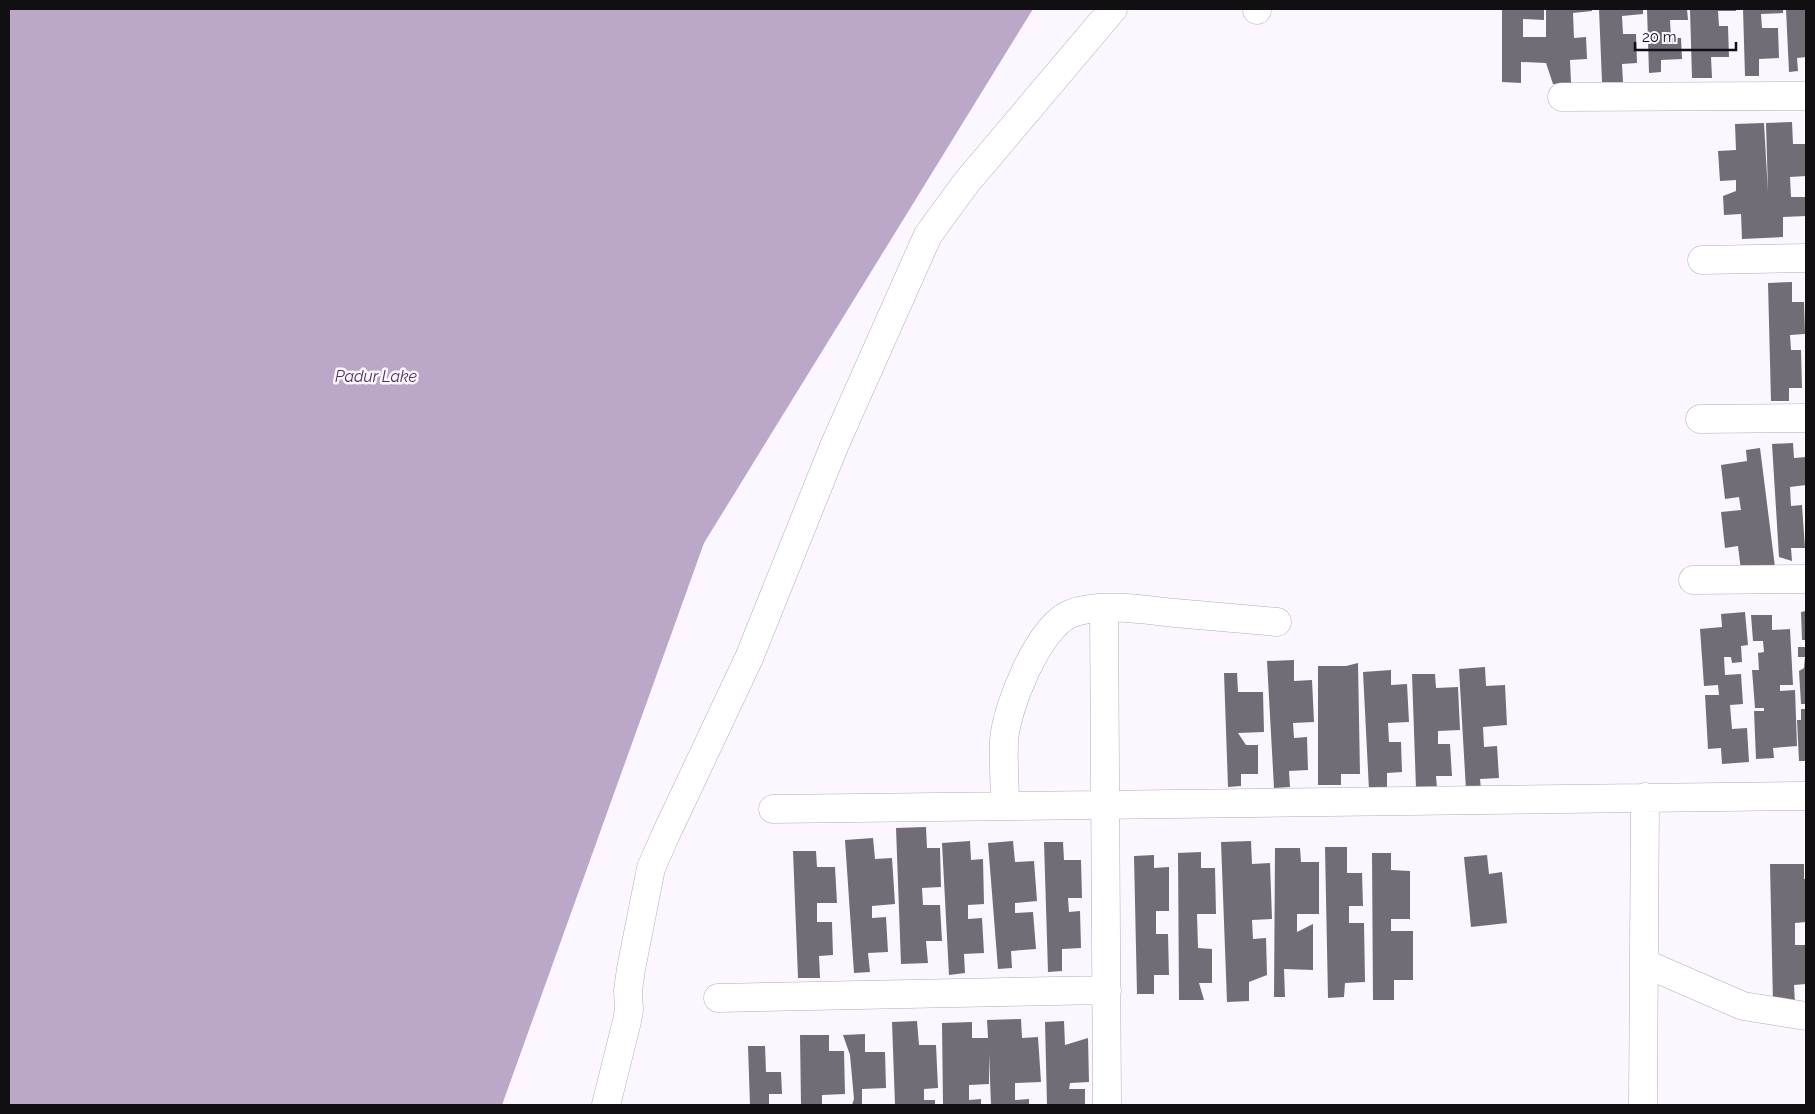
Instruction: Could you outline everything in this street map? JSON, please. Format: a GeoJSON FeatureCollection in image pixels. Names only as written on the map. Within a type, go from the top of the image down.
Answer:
{"type":"FeatureCollection","features":[{"type":"Feature","properties":{"kind":"street"},"geometry":{"type":"LineString","coordinates":[[606,1105],[627,1021],[631,969],[652,868],[666,834],[749,658],[835,444],[928,235],[966,184],[1113,9]]}},
{"type":"Feature","properties":{"kind":"street"},"geometry":{"type":"LineString","coordinates":[[1562,97],[1806,96]]}},
{"type":"Feature","properties":{"kind":"street"},"geometry":{"type":"LineString","coordinates":[[1702,260],[1806,258]]}},
{"type":"Feature","properties":{"kind":"street"},"geometry":{"type":"LineString","coordinates":[[1700,419],[1806,418]]}},
{"type":"Feature","properties":{"kind":"street"},"geometry":{"type":"LineString","coordinates":[[1693,580],[1806,579]]}},
{"type":"Feature","properties":{"kind":"street"},"geometry":{"type":"LineString","coordinates":[[1104,608],[1107,1105]]}},
{"type":"Feature","properties":{"kind":"street"},"geometry":{"type":"LineString","coordinates":[[1005,806],[1004,741],[1008,716],[1019,684],[1040,644],[1058,620],[1071,614],[1104,608],[1277,622]]}},
{"type":"Feature","properties":{"kind":"street"},"geometry":{"type":"LineString","coordinates":[[773,809],[1806,796]]}},
{"type":"Feature","properties":{"kind":"street"},"geometry":{"type":"LineString","coordinates":[[1636,797],[1644,963],[1643,1105]]}},
{"type":"Feature","properties":{"kind":"street"},"geometry":{"type":"LineString","coordinates":[[1644,963],[1743,1006],[1806,1016]]}},
{"type":"Feature","properties":{"kind":"street"},"geometry":{"type":"LineString","coordinates":[[718,998],[1107,990]]}},
{"type":"Feature","properties":{"kind":"water","name":"Padur Lake"},"geometry":{"type":"Polygon","coordinates":[[[9,9],[1033,9],[704,543],[502,1105],[9,1105],[9,9]]]}},
{"type":"Feature","properties":{"kind":"building"},"geometry":{"type":"Polygon","coordinates":[[[1502,9],[1544,9],[1544,20],[1523,19],[1523,37],[1546,37],[1546,9],[1592,9],[1592,11],[1573,13],[1574,38],[1586,37],[1587,59],[1570,60],[1571,83],[1553,84],[1546,63],[1521,62],[1521,83],[1502,82],[1502,9]]]}},
{"type":"Feature","properties":{"kind":"building"},"geometry":{"type":"Polygon","coordinates":[[[1599,9],[1643,9],[1643,14],[1622,16],[1623,34],[1636,34],[1637,63],[1622,64],[1623,82],[1602,82],[1599,9]]]}},
{"type":"Feature","properties":{"kind":"building"},"geometry":{"type":"Polygon","coordinates":[[[1647,9],[1687,9],[1688,20],[1670,20],[1671,38],[1681,38],[1682,59],[1661,60],[1661,72],[1649,73],[1647,9]]]}},
{"type":"Feature","properties":{"kind":"building"},"geometry":{"type":"Polygon","coordinates":[[[1690,9],[1736,9],[1736,11],[1718,11],[1719,26],[1728,26],[1729,57],[1711,57],[1712,78],[1692,78],[1690,9]]]}},
{"type":"Feature","properties":{"kind":"building"},"geometry":{"type":"Polygon","coordinates":[[[1743,9],[1783,9],[1783,13],[1761,14],[1762,28],[1778,28],[1779,58],[1759,59],[1759,76],[1745,76],[1743,9]]]}},
{"type":"Feature","properties":{"kind":"building"},"geometry":{"type":"Polygon","coordinates":[[[1786,9],[1806,9],[1806,57],[1797,58],[1798,71],[1789,72],[1786,9]]]}},
{"type":"Feature","properties":{"kind":"building"},"geometry":{"type":"Polygon","coordinates":[[[1792,122],[1793,144],[1806,144],[1806,176],[1790,177],[1791,197],[1806,197],[1806,216],[1783,217],[1783,237],[1742,239],[1741,214],[1724,215],[1723,196],[1736,191],[1736,180],[1720,181],[1718,151],[1736,150],[1735,124],[1764,123],[1768,193],[1766,123],[1792,122]]]}},
{"type":"Feature","properties":{"kind":"building"},"geometry":{"type":"Polygon","coordinates":[[[1792,282],[1792,302],[1804,302],[1805,334],[1790,335],[1791,350],[1801,350],[1802,388],[1789,388],[1789,401],[1771,401],[1768,283],[1792,282]]]}},
{"type":"Feature","properties":{"kind":"building"},"geometry":{"type":"Polygon","coordinates":[[[1793,443],[1794,458],[1806,457],[1806,485],[1790,487],[1791,506],[1802,505],[1805,548],[1791,548],[1792,561],[1779,557],[1772,444],[1793,443]]]}},
{"type":"Feature","properties":{"kind":"building"},"geometry":{"type":"Polygon","coordinates":[[[1760,448],[1775,567],[1741,571],[1738,546],[1725,548],[1721,512],[1741,510],[1739,497],[1725,499],[1721,465],[1747,461],[1746,450],[1760,448]]]}},
{"type":"Feature","properties":{"kind":"building"},"geometry":{"type":"Polygon","coordinates":[[[1806,611],[1806,640],[1802,640],[1801,612],[1806,611]]]}},
{"type":"Feature","properties":{"kind":"building"},"geometry":{"type":"Polygon","coordinates":[[[1745,612],[1748,645],[1741,646],[1742,662],[1732,663],[1731,657],[1724,657],[1725,675],[1741,674],[1743,704],[1730,705],[1732,729],[1747,728],[1749,762],[1722,764],[1721,748],[1708,749],[1705,695],[1719,695],[1718,685],[1704,686],[1700,629],[1722,627],[1721,614],[1745,612]]]}},
{"type":"Feature","properties":{"kind":"building"},"geometry":{"type":"Polygon","coordinates":[[[1751,615],[1772,615],[1772,630],[1790,629],[1793,685],[1780,685],[1780,691],[1795,690],[1797,746],[1773,748],[1774,758],[1756,759],[1754,711],[1764,711],[1764,708],[1755,708],[1752,670],[1759,670],[1758,653],[1764,652],[1763,641],[1753,641],[1751,615]]]}},
{"type":"Feature","properties":{"kind":"building"},"geometry":{"type":"Polygon","coordinates":[[[1798,647],[1806,647],[1806,704],[1801,704],[1799,671],[1804,668],[1805,657],[1798,657],[1798,647]]]}},
{"type":"Feature","properties":{"kind":"building"},"geometry":{"type":"Polygon","coordinates":[[[1294,660],[1294,681],[1312,680],[1314,722],[1293,723],[1294,738],[1307,737],[1308,770],[1289,771],[1290,787],[1274,788],[1267,661],[1294,660]]]}},
{"type":"Feature","properties":{"kind":"building"},"geometry":{"type":"Polygon","coordinates":[[[1358,663],[1360,774],[1341,774],[1341,785],[1318,785],[1318,666],[1346,666],[1358,663]]]}},
{"type":"Feature","properties":{"kind":"building"},"geometry":{"type":"Polygon","coordinates":[[[1485,667],[1486,686],[1505,685],[1507,725],[1483,727],[1484,747],[1497,746],[1499,778],[1480,779],[1481,789],[1466,790],[1459,669],[1485,667]]]}},
{"type":"Feature","properties":{"kind":"building"},"geometry":{"type":"Polygon","coordinates":[[[1391,670],[1391,685],[1407,684],[1409,722],[1388,723],[1389,742],[1401,742],[1402,772],[1387,773],[1387,789],[1369,790],[1363,672],[1391,670]]]}},
{"type":"Feature","properties":{"kind":"building"},"geometry":{"type":"Polygon","coordinates":[[[1224,673],[1237,673],[1238,692],[1263,692],[1264,732],[1238,733],[1246,745],[1258,745],[1258,774],[1241,774],[1241,786],[1228,787],[1224,673]]]}},
{"type":"Feature","properties":{"kind":"building"},"geometry":{"type":"Polygon","coordinates":[[[1412,674],[1435,674],[1436,688],[1458,687],[1460,730],[1438,731],[1438,744],[1450,744],[1452,776],[1436,776],[1437,788],[1416,788],[1412,674]]]}},
{"type":"Feature","properties":{"kind":"building"},"geometry":{"type":"Polygon","coordinates":[[[1801,709],[1806,709],[1806,761],[1799,761],[1797,720],[1801,720],[1801,709]]]}},
{"type":"Feature","properties":{"kind":"building"},"geometry":{"type":"Polygon","coordinates":[[[926,827],[927,848],[940,848],[941,887],[922,888],[923,905],[940,905],[942,941],[926,941],[928,963],[901,964],[896,828],[926,827]]]}},
{"type":"Feature","properties":{"kind":"building"},"geometry":{"type":"Polygon","coordinates":[[[873,838],[875,859],[892,858],[895,904],[872,906],[872,918],[886,917],[888,952],[868,953],[870,972],[854,973],[845,840],[873,838]]]}},
{"type":"Feature","properties":{"kind":"building"},"geometry":{"type":"Polygon","coordinates":[[[970,841],[971,860],[983,859],[984,904],[968,905],[968,919],[982,918],[984,953],[964,954],[965,973],[949,975],[942,843],[970,841]]]}},
{"type":"Feature","properties":{"kind":"building"},"geometry":{"type":"Polygon","coordinates":[[[1013,841],[1015,862],[1034,861],[1037,901],[1015,903],[1015,913],[1033,912],[1036,949],[1011,951],[1012,968],[998,969],[988,843],[1013,841]]]}},
{"type":"Feature","properties":{"kind":"building"},"geometry":{"type":"Polygon","coordinates":[[[1251,841],[1252,864],[1270,863],[1272,919],[1252,920],[1253,939],[1266,938],[1267,975],[1249,982],[1249,1001],[1227,1002],[1221,842],[1251,841]]]}},
{"type":"Feature","properties":{"kind":"building"},"geometry":{"type":"Polygon","coordinates":[[[1044,842],[1063,842],[1064,860],[1081,860],[1082,898],[1068,898],[1069,912],[1080,911],[1081,948],[1062,949],[1062,971],[1048,972],[1044,842]]]}},
{"type":"Feature","properties":{"kind":"building"},"geometry":{"type":"Polygon","coordinates":[[[1325,847],[1347,847],[1347,873],[1362,873],[1363,906],[1349,906],[1349,923],[1364,923],[1365,982],[1345,983],[1344,997],[1328,998],[1325,847]]]}},
{"type":"Feature","properties":{"kind":"building"},"geometry":{"type":"Polygon","coordinates":[[[1275,848],[1300,848],[1301,862],[1319,862],[1319,914],[1297,914],[1297,932],[1313,924],[1313,970],[1284,969],[1285,997],[1274,997],[1275,848]]]}},
{"type":"Feature","properties":{"kind":"building"},"geometry":{"type":"Polygon","coordinates":[[[793,851],[816,851],[817,867],[835,867],[837,903],[817,903],[817,922],[832,922],[833,955],[819,956],[820,978],[798,978],[793,851]]]}},
{"type":"Feature","properties":{"kind":"building"},"geometry":{"type":"Polygon","coordinates":[[[1201,852],[1201,868],[1215,868],[1216,914],[1197,914],[1198,948],[1212,949],[1212,983],[1199,983],[1204,1000],[1179,1000],[1178,853],[1201,852]]]}},
{"type":"Feature","properties":{"kind":"building"},"geometry":{"type":"Polygon","coordinates":[[[1372,853],[1391,853],[1391,870],[1410,871],[1410,919],[1391,919],[1391,931],[1413,931],[1413,980],[1394,980],[1394,1000],[1373,1000],[1372,853]]]}},
{"type":"Feature","properties":{"kind":"building"},"geometry":{"type":"Polygon","coordinates":[[[1154,855],[1154,868],[1169,867],[1169,911],[1156,911],[1156,934],[1168,934],[1169,975],[1154,975],[1154,994],[1137,994],[1134,856],[1154,855]]]}},
{"type":"Feature","properties":{"kind":"building"},"geometry":{"type":"Polygon","coordinates":[[[1487,855],[1489,874],[1502,872],[1507,923],[1471,927],[1464,857],[1487,855]]]}},
{"type":"Feature","properties":{"kind":"building"},"geometry":{"type":"Polygon","coordinates":[[[1770,864],[1804,864],[1806,922],[1795,923],[1795,945],[1806,945],[1806,984],[1794,985],[1795,1004],[1773,1004],[1770,864]]]}},
{"type":"Feature","properties":{"kind":"building"},"geometry":{"type":"Polygon","coordinates":[[[1021,1019],[1022,1038],[1038,1037],[1041,1082],[1015,1083],[1015,1100],[1029,1099],[1029,1105],[991,1105],[989,1053],[989,1084],[969,1085],[969,1100],[981,1099],[981,1105],[943,1105],[942,1023],[972,1022],[972,1038],[988,1038],[987,1020],[1021,1019]]]}},
{"type":"Feature","properties":{"kind":"building"},"geometry":{"type":"Polygon","coordinates":[[[917,1021],[919,1045],[936,1045],[938,1088],[924,1089],[924,1100],[935,1100],[935,1105],[895,1105],[892,1022],[917,1021]]]}},
{"type":"Feature","properties":{"kind":"building"},"geometry":{"type":"Polygon","coordinates":[[[1064,1021],[1065,1045],[1088,1038],[1089,1082],[1070,1083],[1069,1089],[1085,1089],[1085,1105],[1047,1105],[1045,1022],[1064,1021]]]}},
{"type":"Feature","properties":{"kind":"building"},"geometry":{"type":"Polygon","coordinates":[[[865,1034],[865,1052],[885,1052],[886,1088],[862,1089],[862,1105],[852,1105],[854,1099],[850,1055],[843,1035],[865,1034]]]}},
{"type":"Feature","properties":{"kind":"building"},"geometry":{"type":"Polygon","coordinates":[[[800,1035],[829,1035],[829,1051],[844,1051],[845,1094],[822,1095],[822,1105],[801,1105],[800,1035]]]}},
{"type":"Feature","properties":{"kind":"building"},"geometry":{"type":"Polygon","coordinates":[[[748,1046],[765,1046],[766,1072],[781,1072],[782,1094],[769,1094],[769,1105],[750,1105],[748,1046]]]}}]}
